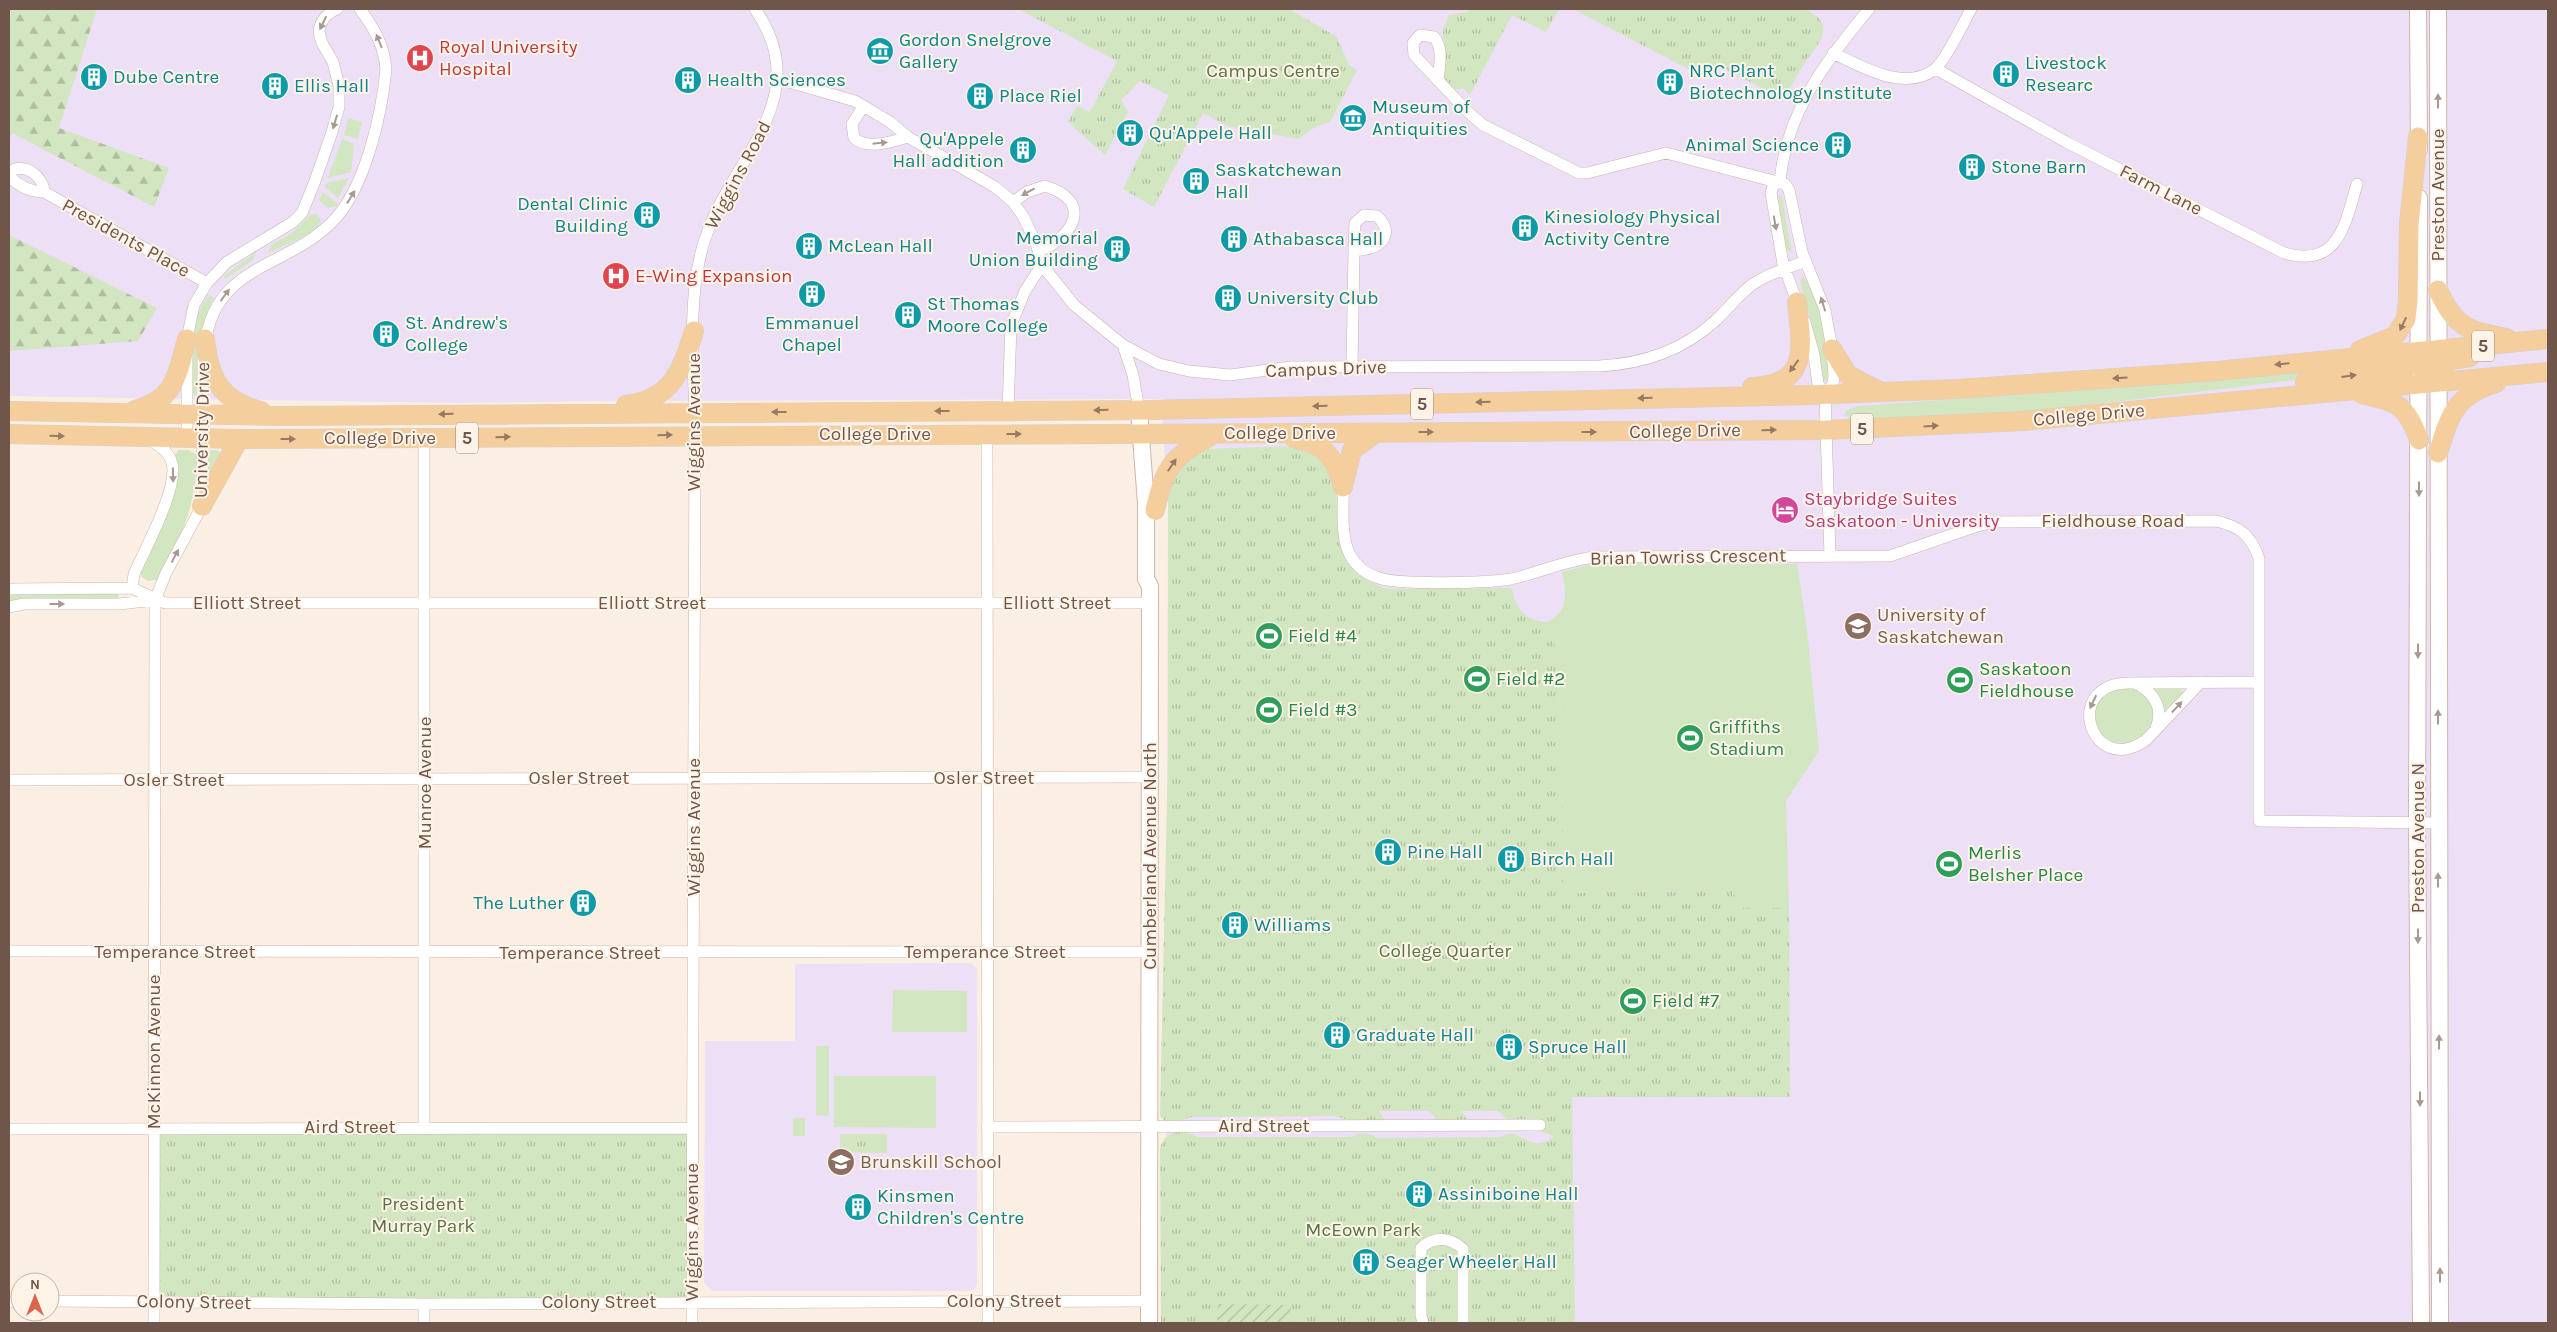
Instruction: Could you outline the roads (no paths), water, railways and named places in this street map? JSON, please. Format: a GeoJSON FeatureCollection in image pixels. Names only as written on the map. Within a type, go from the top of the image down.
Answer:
{"type":"FeatureCollection","features":[{"type":"Feature","properties":{"kind":"main road","name":"Preston Avenue"},"geometry":{"type":"LineString","coordinates":[[2418,9],[2418,137],[2431,363]]}},
{"type":"Feature","properties":{"kind":"main road","name":"Preston Avenue"},"geometry":{"type":"LineString","coordinates":[[2431,363],[2438,290],[2438,9]]}},
{"type":"Feature","properties":{"kind":"main road"},"geometry":{"type":"LineString","coordinates":[[2331,360],[2388,340],[2403,326],[2408,300],[2409,224],[2418,137]]}},
{"type":"Feature","properties":{"kind":"main road"},"geometry":{"type":"LineString","coordinates":[[2438,290],[2448,312],[2458,322],[2485,334],[2528,342]]}},
{"type":"Feature","properties":{"kind":"main road"},"geometry":{"type":"LineString","coordinates":[[1694,397],[1728,388],[1765,386],[1784,378],[1800,358],[1802,352],[1797,302]]}},
{"type":"Feature","properties":{"kind":"main road"},"geometry":{"type":"LineString","coordinates":[[582,413],[598,408],[645,402],[659,394],[675,381],[694,331]]}},
{"type":"Feature","properties":{"kind":"main road"},"geometry":{"type":"LineString","coordinates":[[112,415],[154,405],[166,396],[173,386],[196,339]]}},
{"type":"Feature","properties":{"kind":"main road"},"geometry":{"type":"LineString","coordinates":[[196,339],[216,382],[224,393],[248,407],[280,416]]}},
{"type":"Feature","properties":{"kind":"main road","name":"College Drive"},"geometry":{"type":"LineString","coordinates":[[2431,363],[2528,342],[2548,340]]}},
{"type":"Feature","properties":{"kind":"main road"},"geometry":{"type":"LineString","coordinates":[[2023,421],[2053,413],[2397,369],[2548,346]]}},
{"type":"Feature","properties":{"kind":"main road"},"geometry":{"type":"LineString","coordinates":[[1832,349],[1843,369],[1853,379],[1882,392]]}},
{"type":"Feature","properties":{"kind":"main road","name":"College Drive"},"geometry":{"type":"LineString","coordinates":[[9,411],[112,415],[280,416],[1144,410],[1825,395],[2198,372],[2331,360],[2431,363],[2526,374],[2548,372]]}},
{"type":"Feature","properties":{"kind":"main road"},"geometry":{"type":"LineString","coordinates":[[2419,383],[2431,363]]}},
{"type":"Feature","properties":{"kind":"main road","name":"Preston Avenue N"},"geometry":{"type":"LineString","coordinates":[[2431,363],[2438,453],[2440,1323]]}},
{"type":"Feature","properties":{"kind":"main road"},"geometry":{"type":"LineString","coordinates":[[2438,453],[2448,419],[2455,406],[2465,397],[2483,387],[2526,374]]}},
{"type":"Feature","properties":{"kind":"main road","name":"College Drive"},"geometry":{"type":"LineString","coordinates":[[9,434],[239,439],[1826,430],[2023,421],[2419,383]]}},
{"type":"Feature","properties":{"kind":"main road","name":"Preston Avenue N"},"geometry":{"type":"LineString","coordinates":[[2419,383],[2417,823],[2421,1323]]}},
{"type":"Feature","properties":{"kind":"main road"},"geometry":{"type":"LineString","coordinates":[[2346,390],[2389,400],[2402,407],[2413,422],[2419,440]]}},
{"type":"Feature","properties":{"kind":"main road"},"geometry":{"type":"LineString","coordinates":[[1144,410],[1146,433]]}},
{"type":"Feature","properties":{"kind":"main road"},"geometry":{"type":"LineString","coordinates":[[931,434],[1008,411]]}},
{"type":"Feature","properties":{"kind":"main road"},"geometry":{"type":"LineString","coordinates":[[1343,487],[1352,450],[1377,432]]}},
{"type":"Feature","properties":{"kind":"main road","name":"Cumberland Avenue North"},"geometry":{"type":"LineString","coordinates":[[1146,433],[1155,510],[1155,580],[1150,586]]}},
{"type":"Feature","properties":{"kind":"main road","name":"Cumberland Avenue North"},"geometry":{"type":"LineString","coordinates":[[1146,433],[1146,579],[1150,586],[1149,1323]]}},
{"type":"Feature","properties":{"kind":"main road"},"geometry":{"type":"LineString","coordinates":[[1155,510],[1166,474],[1176,458],[1215,433]]}},
{"type":"Feature","properties":{"kind":"main road"},"geometry":{"type":"LineString","coordinates":[[1286,433],[1324,451],[1337,467],[1343,487]]}},
{"type":"Feature","properties":{"kind":"main road"},"geometry":{"type":"LineString","coordinates":[[202,506],[239,439]]}},
{"type":"Feature","properties":{"kind":"street"},"geometry":{"type":"LineString","coordinates":[[195,415],[196,339],[194,305],[208,283],[238,254],[293,222],[307,203],[339,107],[337,72],[319,32],[320,25],[326,16],[337,9]]}},
{"type":"Feature","properties":{"kind":"street"},"geometry":{"type":"LineString","coordinates":[[196,339],[233,285],[252,271],[316,236],[334,221],[356,188],[370,146],[386,69],[385,57],[377,35],[360,9]]}},
{"type":"Feature","properties":{"kind":"street"},"geometry":{"type":"LineString","coordinates":[[755,9],[769,33],[778,79]]}},
{"type":"Feature","properties":{"kind":"street"},"geometry":{"type":"LineString","coordinates":[[1780,181],[1781,167],[1800,106],[1833,53],[1869,9]]}},
{"type":"Feature","properties":{"kind":"street"},"geometry":{"type":"LineString","coordinates":[[1833,53],[1880,75],[1913,77],[1936,69],[1971,9]]}},
{"type":"Feature","properties":{"kind":"street"},"geometry":{"type":"LineString","coordinates":[[1438,81],[1440,56],[1436,39],[1427,34],[1417,37],[1412,46],[1414,54],[1438,81],[1483,124],[1579,173],[1587,173],[1666,152],[1764,180],[1780,181],[1785,184],[1789,190],[1796,226],[1806,261],[1825,310],[1832,349],[1833,384],[1825,395]]}},
{"type":"Feature","properties":{"kind":"street","name":"Farm Lane"},"geometry":{"type":"LineString","coordinates":[[1936,69],[2066,142],[2284,252],[2296,256],[2309,257],[2319,254],[2328,250],[2336,241],[2341,233],[2357,184]]}},
{"type":"Feature","properties":{"kind":"street","name":"Campus Drive"},"geometry":{"type":"LineString","coordinates":[[778,79],[856,101],[890,122],[908,137],[978,176],[1013,202],[1023,216],[1039,251],[1042,265],[1074,305],[1122,345],[1160,364],[1202,373],[1230,375],[1291,367],[1592,366],[1636,363],[1663,354],[1691,340],[1709,326],[1753,284],[1806,261]]}},
{"type":"Feature","properties":{"kind":"street","name":"Wiggins Road"},"geometry":{"type":"LineString","coordinates":[[694,331],[694,292],[698,266],[708,229],[716,210],[769,116],[775,100],[778,79]]}},
{"type":"Feature","properties":{"kind":"street"},"geometry":{"type":"LineString","coordinates":[[863,107],[852,124],[854,138],[859,143],[878,144],[908,137]]}},
{"type":"Feature","properties":{"kind":"street"},"geometry":{"type":"LineString","coordinates":[[1780,181],[1773,186],[1771,193],[1784,269],[1810,336],[1818,384],[1825,395],[1830,556]]}},
{"type":"Feature","properties":{"kind":"street"},"geometry":{"type":"LineString","coordinates":[[1013,202],[1027,192],[1045,186],[1062,194],[1073,203],[1075,216],[1071,226],[1053,245],[1039,251]]}},
{"type":"Feature","properties":{"kind":"street","name":"Presidents Place"},"geometry":{"type":"LineString","coordinates":[[44,192],[208,283]]}},
{"type":"Feature","properties":{"kind":"street"},"geometry":{"type":"LineString","coordinates":[[1352,367],[1354,250]]}},
{"type":"Feature","properties":{"kind":"street"},"geometry":{"type":"LineString","coordinates":[[1008,411],[1011,325],[1019,304],[1042,265]]}},
{"type":"Feature","properties":{"kind":"street","name":"Wiggins Avenue"},"geometry":{"type":"LineString","coordinates":[[692,1323],[695,604],[694,331]]}},
{"type":"Feature","properties":{"kind":"street","name":"University Drive"},"geometry":{"type":"LineString","coordinates":[[155,600],[166,573],[202,506],[195,438],[196,339]]}},
{"type":"Feature","properties":{"kind":"street"},"geometry":{"type":"LineString","coordinates":[[1122,345],[1144,410]]}},
{"type":"Feature","properties":{"kind":"street"},"geometry":{"type":"LineString","coordinates":[[987,434],[988,1323]]}},
{"type":"Feature","properties":{"kind":"street","name":"University Drive"},"geometry":{"type":"LineString","coordinates":[[132,588],[134,574],[173,483],[172,461],[165,450],[147,438]]}},
{"type":"Feature","properties":{"kind":"street","name":"Munroe Avenue"},"geometry":{"type":"LineString","coordinates":[[424,438],[426,778],[424,1127]]}},
{"type":"Feature","properties":{"kind":"street","name":"Brian Towriss Crescent"},"geometry":{"type":"LineString","coordinates":[[1343,487],[1344,536],[1349,554],[1370,575],[1391,582],[1494,581],[1523,576],[1572,561],[1595,557],[1830,556]]}},
{"type":"Feature","properties":{"kind":"street","name":"Fieldhouse Road"},"geometry":{"type":"LineString","coordinates":[[1830,556],[1899,554],[1976,526],[1995,522],[2216,521],[2234,526],[2248,537],[2259,559],[2259,821],[2438,823]]}},
{"type":"Feature","properties":{"kind":"street"},"geometry":{"type":"LineString","coordinates":[[9,589],[132,588],[155,600]]}},
{"type":"Feature","properties":{"kind":"street"},"geometry":{"type":"LineString","coordinates":[[9,607],[24,604],[119,604],[155,600]]}},
{"type":"Feature","properties":{"kind":"street","name":"Elliott Street"},"geometry":{"type":"LineString","coordinates":[[155,600],[174,603],[1150,603]]}},
{"type":"Feature","properties":{"kind":"street","name":"McKinnon Avenue"},"geometry":{"type":"LineString","coordinates":[[154,1323],[155,600]]}},
{"type":"Feature","properties":{"kind":"street"},"geometry":{"type":"LineString","coordinates":[[2201,682],[2154,732],[2138,746],[2116,749],[2100,742],[2092,730],[2089,712],[2095,696],[2111,684],[2201,682],[2258,682]]}},
{"type":"Feature","properties":{"kind":"street"},"geometry":{"type":"LineString","coordinates":[[2134,683],[2150,692],[2158,705],[2158,719],[2154,732]]}},
{"type":"Feature","properties":{"kind":"street","name":"Osler Street"},"geometry":{"type":"LineString","coordinates":[[9,780],[1150,777]]}},
{"type":"Feature","properties":{"kind":"street","name":"Temperance Street"},"geometry":{"type":"LineString","coordinates":[[9,951],[1151,952]]}},
{"type":"Feature","properties":{"kind":"street","name":"Aird Street"},"geometry":{"type":"LineString","coordinates":[[987,1127],[1540,1125]]}},
{"type":"Feature","properties":{"kind":"street","name":"Aird Street"},"geometry":{"type":"LineString","coordinates":[[9,1129],[692,1128]]}},
{"type":"Feature","properties":{"kind":"street"},"geometry":{"type":"LineString","coordinates":[[1423,1323],[1421,1315],[1421,1248],[1431,1241],[1444,1239],[1463,1249],[1463,1323]]}},
{"type":"Feature","properties":{"kind":"street","name":"Colony Street"},"geometry":{"type":"LineString","coordinates":[[60,1302],[424,1304],[692,1301],[1149,1301]]}},
{"type":"Feature","properties":{"kind":"street"},"geometry":{"type":"LineString","coordinates":[[424,1304],[424,1323]]}},
{"type":"Feature","properties":{"kind":"place","name":"Gordon Snelgrove Gallery"},"geometry":{"type":"Point","coordinates":[880,51]}},
{"type":"Feature","properties":{"kind":"place","name":"Royal University Hospital"},"geometry":{"type":"Point","coordinates":[420,58]}},
{"type":"Feature","properties":{"kind":"place","name":"Livestock Researc"},"geometry":{"type":"Point","coordinates":[2006,74]}},
{"type":"Feature","properties":{"kind":"place","name":"Dube Centre"},"geometry":{"type":"Point","coordinates":[94,77]}},
{"type":"Feature","properties":{"kind":"place","name":"Health Sciences"},"geometry":{"type":"Point","coordinates":[688,80]}},
{"type":"Feature","properties":{"kind":"place","name":"NRC Plant Biotechnology Institute"},"geometry":{"type":"Point","coordinates":[1670,82]}},
{"type":"Feature","properties":{"kind":"place","name":"Ellis Hall"},"geometry":{"type":"Point","coordinates":[275,86]}},
{"type":"Feature","properties":{"kind":"place","name":"Place Riel"},"geometry":{"type":"Point","coordinates":[980,96]}},
{"type":"Feature","properties":{"kind":"place","name":"Museum of Antiquities"},"geometry":{"type":"Point","coordinates":[1353,118]}},
{"type":"Feature","properties":{"kind":"place","name":"Qu'Appele Hall"},"geometry":{"type":"Point","coordinates":[1130,133]}},
{"type":"Feature","properties":{"kind":"place","name":"Animal Science"},"geometry":{"type":"Point","coordinates":[1838,145]}},
{"type":"Feature","properties":{"kind":"place","name":"Qu'Appele Hall addition"},"geometry":{"type":"Point","coordinates":[1023,150]}},
{"type":"Feature","properties":{"kind":"place","name":"Stone Barn"},"geometry":{"type":"Point","coordinates":[1972,167]}},
{"type":"Feature","properties":{"kind":"place","name":"Saskatchewan Hall"},"geometry":{"type":"Point","coordinates":[1196,181]}},
{"type":"Feature","properties":{"kind":"place","name":"Dental Clinic Building"},"geometry":{"type":"Point","coordinates":[647,215]}},
{"type":"Feature","properties":{"kind":"place","name":"Kinesiology Physical Activity Centre"},"geometry":{"type":"Point","coordinates":[1525,228]}},
{"type":"Feature","properties":{"kind":"place","name":"Athabasca Hall"},"geometry":{"type":"Point","coordinates":[1234,239]}},
{"type":"Feature","properties":{"kind":"place","name":"McLean Hall"},"geometry":{"type":"Point","coordinates":[809,246]}},
{"type":"Feature","properties":{"kind":"place","name":"Memorial Union Building"},"geometry":{"type":"Point","coordinates":[1117,249]}},
{"type":"Feature","properties":{"kind":"place","name":"E-Wing Expansion"},"geometry":{"type":"Point","coordinates":[616,276]}},
{"type":"Feature","properties":{"kind":"place","name":"Emmanuel Chapel"},"geometry":{"type":"Point","coordinates":[812,294]}},
{"type":"Feature","properties":{"kind":"place","name":"University Club"},"geometry":{"type":"Point","coordinates":[1228,298]}},
{"type":"Feature","properties":{"kind":"place","name":"St Thomas Moore College"},"geometry":{"type":"Point","coordinates":[908,315]}},
{"type":"Feature","properties":{"kind":"place","name":"St. Andrew's College"},"geometry":{"type":"Point","coordinates":[386,334]}},
{"type":"Feature","properties":{"kind":"place","name":"Staybridge Suites Saskatoon - University"},"geometry":{"type":"Point","coordinates":[1785,510]}},
{"type":"Feature","properties":{"kind":"place","name":"University of Saskatchewan"},"geometry":{"type":"Point","coordinates":[1858,626]}},
{"type":"Feature","properties":{"kind":"place","name":"Field #4"},"geometry":{"type":"Point","coordinates":[1269,636]}},
{"type":"Feature","properties":{"kind":"place","name":"Field #2"},"geometry":{"type":"Point","coordinates":[1477,679]}},
{"type":"Feature","properties":{"kind":"place","name":"Saskatoon Fieldhouse"},"geometry":{"type":"Point","coordinates":[1960,680]}},
{"type":"Feature","properties":{"kind":"place","name":"Field #3"},"geometry":{"type":"Point","coordinates":[1269,710]}},
{"type":"Feature","properties":{"kind":"place","name":"Griffiths Stadium"},"geometry":{"type":"Point","coordinates":[1690,738]}},
{"type":"Feature","properties":{"kind":"place","name":"Pine Hall"},"geometry":{"type":"Point","coordinates":[1388,852]}},
{"type":"Feature","properties":{"kind":"place","name":"Birch Hall"},"geometry":{"type":"Point","coordinates":[1511,859]}},
{"type":"Feature","properties":{"kind":"place","name":"Merlis Belsher Place"},"geometry":{"type":"Point","coordinates":[1949,864]}},
{"type":"Feature","properties":{"kind":"place","name":"The Luther"},"geometry":{"type":"Point","coordinates":[583,903]}},
{"type":"Feature","properties":{"kind":"place","name":"Williams"},"geometry":{"type":"Point","coordinates":[1235,925]}},
{"type":"Feature","properties":{"kind":"place","name":"Field #7"},"geometry":{"type":"Point","coordinates":[1633,1001]}},
{"type":"Feature","properties":{"kind":"place","name":"Graduate Hall"},"geometry":{"type":"Point","coordinates":[1337,1035]}},
{"type":"Feature","properties":{"kind":"place","name":"Spruce Hall"},"geometry":{"type":"Point","coordinates":[1509,1047]}},
{"type":"Feature","properties":{"kind":"place","name":"Brunskill School"},"geometry":{"type":"Point","coordinates":[841,1162]}},
{"type":"Feature","properties":{"kind":"place","name":"Assiniboine Hall"},"geometry":{"type":"Point","coordinates":[1419,1194]}},
{"type":"Feature","properties":{"kind":"place","name":"Kinsmen Children's Centre"},"geometry":{"type":"Point","coordinates":[858,1207]}},
{"type":"Feature","properties":{"kind":"place","name":"Seager Wheeler Hall"},"geometry":{"type":"Point","coordinates":[1366,1262]}},
{"type":"Feature","properties":{"kind":"park label","name":"Campus Centre"},"geometry":{"type":"Point","coordinates":[1273,71]}},
{"type":"Feature","properties":{"kind":"park label","name":"College Quarter"},"geometry":{"type":"Point","coordinates":[1445,951]}},
{"type":"Feature","properties":{"kind":"park label","name":"President Murray Park"},"geometry":{"type":"Point","coordinates":[423,1215]}},
{"type":"Feature","properties":{"kind":"park label","name":"McEown Park"},"geometry":{"type":"Point","coordinates":[1363,1230]}}]}
